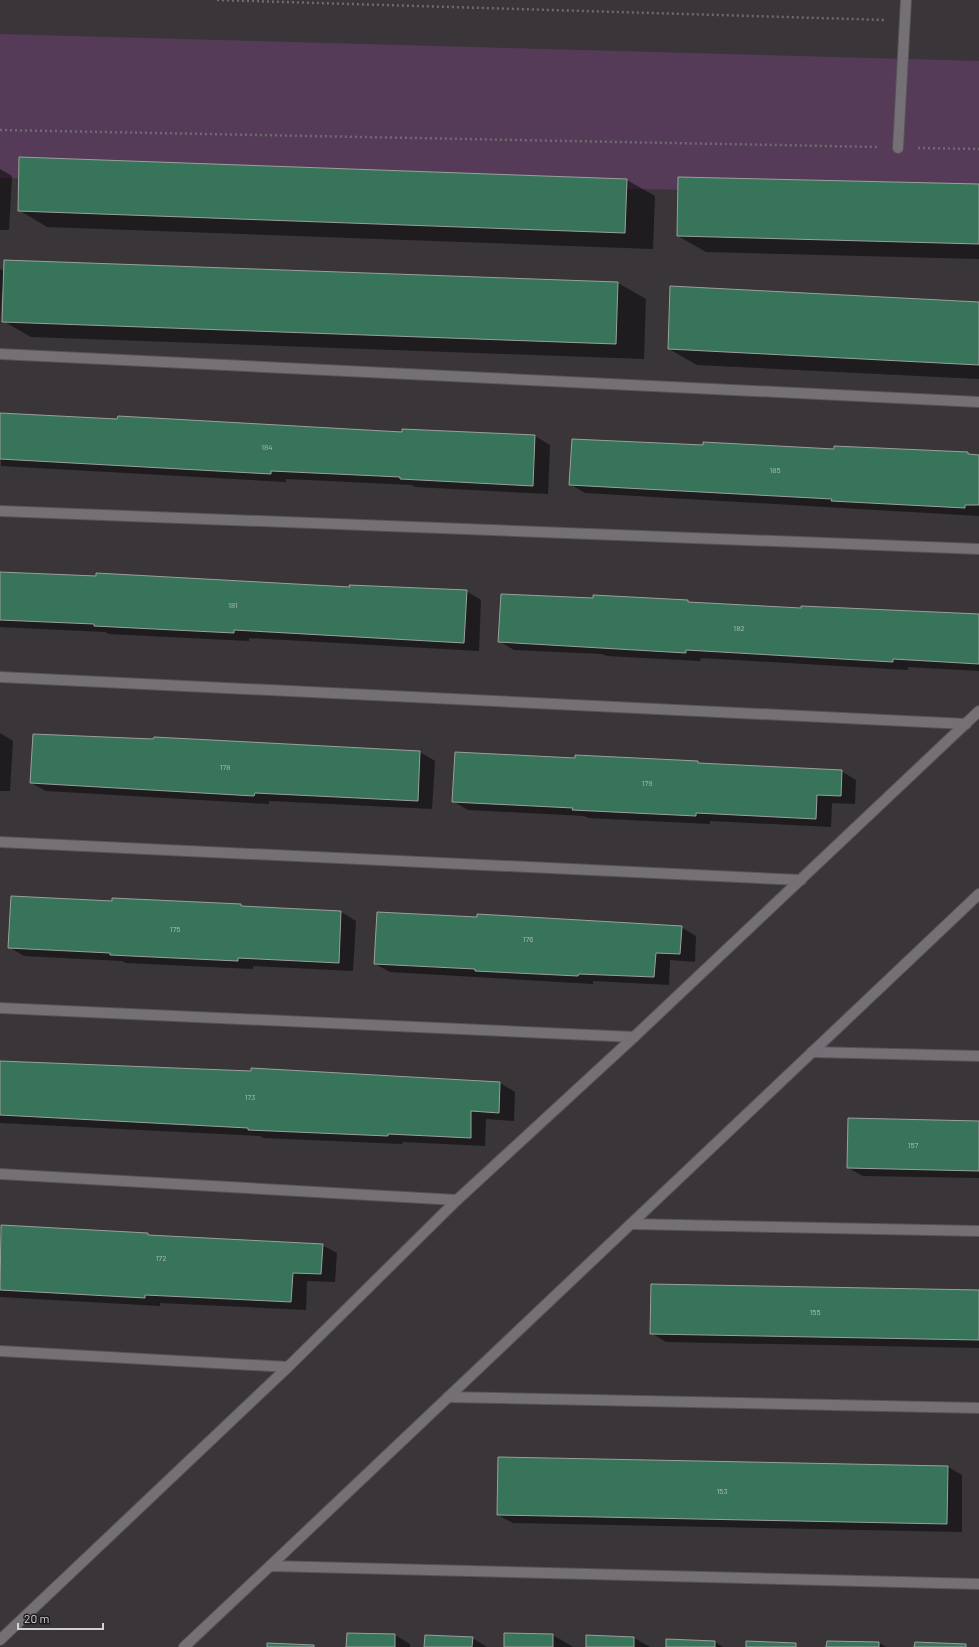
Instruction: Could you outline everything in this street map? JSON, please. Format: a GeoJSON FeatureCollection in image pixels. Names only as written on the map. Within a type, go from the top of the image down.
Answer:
{"type":"FeatureCollection","features":[{"type":"Feature","properties":{"kind":"street"},"geometry":{"type":"LineString","coordinates":[[898,148],[906,0]]}},
{"type":"Feature","properties":{"kind":"street"},"geometry":{"type":"LineString","coordinates":[[0,354],[979,402]]}},
{"type":"Feature","properties":{"kind":"street"},"geometry":{"type":"LineString","coordinates":[[0,511],[979,549]]}},
{"type":"Feature","properties":{"kind":"street"},"geometry":{"type":"LineString","coordinates":[[0,677],[966,724]]}},
{"type":"Feature","properties":{"kind":"street"},"geometry":{"type":"LineString","coordinates":[[0,1640],[288,1367],[457,1200],[634,1037],[979,711]]}},
{"type":"Feature","properties":{"kind":"street"},"geometry":{"type":"LineString","coordinates":[[0,842],[801,880]]}},
{"type":"Feature","properties":{"kind":"street"},"geometry":{"type":"LineString","coordinates":[[184,1647],[979,894]]}},
{"type":"Feature","properties":{"kind":"street"},"geometry":{"type":"LineString","coordinates":[[0,1008],[634,1037]]}},
{"type":"Feature","properties":{"kind":"street"},"geometry":{"type":"LineString","coordinates":[[812,1052],[979,1056]]}},
{"type":"Feature","properties":{"kind":"street"},"geometry":{"type":"LineString","coordinates":[[0,1174],[457,1200]]}},
{"type":"Feature","properties":{"kind":"street"},"geometry":{"type":"LineString","coordinates":[[631,1224],[979,1231]]}},
{"type":"Feature","properties":{"kind":"street"},"geometry":{"type":"LineString","coordinates":[[0,1350],[288,1367]]}},
{"type":"Feature","properties":{"kind":"street"},"geometry":{"type":"LineString","coordinates":[[448,1398],[979,1408]]}},
{"type":"Feature","properties":{"kind":"street"},"geometry":{"type":"LineString","coordinates":[[270,1566],[979,1584]]}},
{"type":"Feature","properties":{"kind":"path"},"geometry":{"type":"LineString","coordinates":[[217,0],[905,21]]}},
{"type":"Feature","properties":{"kind":"path"},"geometry":{"type":"LineString","coordinates":[[0,130],[979,149]]}},
{"type":"Feature","properties":{"kind":"shaded area"},"geometry":{"type":"Polygon","coordinates":[[[0,34],[979,61],[979,195],[0,178],[0,34]]]}},
{"type":"Feature","properties":{"kind":"building"},"geometry":{"type":"Polygon","coordinates":[[[19,157],[627,179],[625,233],[18,211],[19,157]]]}},
{"type":"Feature","properties":{"kind":"building"},"geometry":{"type":"Polygon","coordinates":[[[678,177],[979,184],[979,244],[677,236],[678,177]]]}},
{"type":"Feature","properties":{"kind":"building"},"geometry":{"type":"Polygon","coordinates":[[[4,260],[618,282],[616,344],[2,322],[4,260]]]}},
{"type":"Feature","properties":{"kind":"building"},"geometry":{"type":"Polygon","coordinates":[[[670,286],[979,302],[979,365],[668,349],[670,286]]]}},
{"type":"Feature","properties":{"kind":"building"},"geometry":{"type":"Polygon","coordinates":[[[0,413],[117,419],[118,416],[402,432],[402,429],[535,435],[533,486],[400,479],[400,477],[271,471],[271,474],[0,459],[0,413]]]}},
{"type":"Feature","properties":{"kind":"building"},"geometry":{"type":"Polygon","coordinates":[[[572,439],[703,445],[703,442],[834,449],[834,446],[968,452],[968,454],[979,455],[979,505],[965,505],[965,508],[831,501],[832,499],[569,485],[572,439]]]}},
{"type":"Feature","properties":{"kind":"building"},"geometry":{"type":"Polygon","coordinates":[[[0,572],[96,576],[96,573],[350,587],[349,585],[467,590],[464,643],[234,630],[234,633],[94,626],[94,624],[0,620],[0,572]]]}},
{"type":"Feature","properties":{"kind":"building"},"geometry":{"type":"Polygon","coordinates":[[[501,594],[593,598],[593,595],[801,608],[801,606],[979,614],[979,664],[893,659],[893,662],[686,650],[686,653],[498,642],[501,594]]]}},
{"type":"Feature","properties":{"kind":"building"},"geometry":{"type":"Polygon","coordinates":[[[33,734],[153,739],[154,737],[420,751],[418,801],[255,793],[254,796],[30,783],[33,734]]]}},
{"type":"Feature","properties":{"kind":"building"},"geometry":{"type":"Polygon","coordinates":[[[455,752],[575,758],[575,755],[842,770],[841,796],[817,795],[816,819],[696,813],[696,816],[452,802],[455,752]]]}},
{"type":"Feature","properties":{"kind":"building"},"geometry":{"type":"Polygon","coordinates":[[[11,896],[112,901],[112,898],[241,904],[241,906],[341,911],[339,963],[238,958],[238,961],[110,955],[110,953],[8,948],[11,896]]]}},
{"type":"Feature","properties":{"kind":"building"},"geometry":{"type":"Polygon","coordinates":[[[377,912],[477,917],[477,914],[682,926],[680,954],[656,953],[654,977],[579,974],[578,976],[374,964],[377,912]]]}},
{"type":"Feature","properties":{"kind":"building"},"geometry":{"type":"Polygon","coordinates":[[[0,1061],[251,1071],[251,1068],[500,1082],[499,1113],[471,1111],[471,1138],[248,1130],[248,1128],[0,1115],[0,1061]]]}},
{"type":"Feature","properties":{"kind":"building"},"geometry":{"type":"Polygon","coordinates":[[[848,1118],[979,1121],[979,1171],[847,1168],[848,1118]]]}},
{"type":"Feature","properties":{"kind":"building"},"geometry":{"type":"Polygon","coordinates":[[[1,1225],[148,1233],[148,1235],[323,1244],[321,1274],[293,1273],[291,1302],[145,1295],[145,1298],[0,1290],[1,1225]]]}},
{"type":"Feature","properties":{"kind":"building"},"geometry":{"type":"Polygon","coordinates":[[[651,1284],[979,1290],[979,1340],[650,1334],[651,1284]]]}},
{"type":"Feature","properties":{"kind":"building"},"geometry":{"type":"Polygon","coordinates":[[[498,1457],[948,1466],[947,1524],[497,1515],[498,1457]]]}},
{"type":"Feature","properties":{"kind":"building"},"geometry":{"type":"Polygon","coordinates":[[[347,1633],[395,1634],[395,1647],[346,1647],[347,1633]]]}},
{"type":"Feature","properties":{"kind":"building"},"geometry":{"type":"Polygon","coordinates":[[[504,1633],[553,1634],[553,1647],[504,1647],[504,1633]]]}},
{"type":"Feature","properties":{"kind":"building"},"geometry":{"type":"Polygon","coordinates":[[[425,1635],[473,1637],[472,1647],[424,1647],[425,1635]]]}},
{"type":"Feature","properties":{"kind":"building"},"geometry":{"type":"Polygon","coordinates":[[[586,1635],[634,1637],[634,1647],[586,1647],[586,1635]]]}},
{"type":"Feature","properties":{"kind":"building"},"geometry":{"type":"Polygon","coordinates":[[[666,1639],[715,1641],[715,1647],[666,1647],[666,1639]]]}},
{"type":"Feature","properties":{"kind":"building"},"geometry":{"type":"Polygon","coordinates":[[[746,1641],[796,1643],[796,1647],[746,1647],[746,1641]]]}},
{"type":"Feature","properties":{"kind":"building"},"geometry":{"type":"Polygon","coordinates":[[[827,1641],[879,1642],[879,1647],[826,1647],[827,1641]]]}},
{"type":"Feature","properties":{"kind":"building"},"geometry":{"type":"Polygon","coordinates":[[[915,1642],[966,1644],[966,1647],[914,1647],[915,1642]]]}},
{"type":"Feature","properties":{"kind":"building"},"geometry":{"type":"Polygon","coordinates":[[[267,1643],[314,1645],[314,1647],[267,1647],[267,1643]]]}}]}
